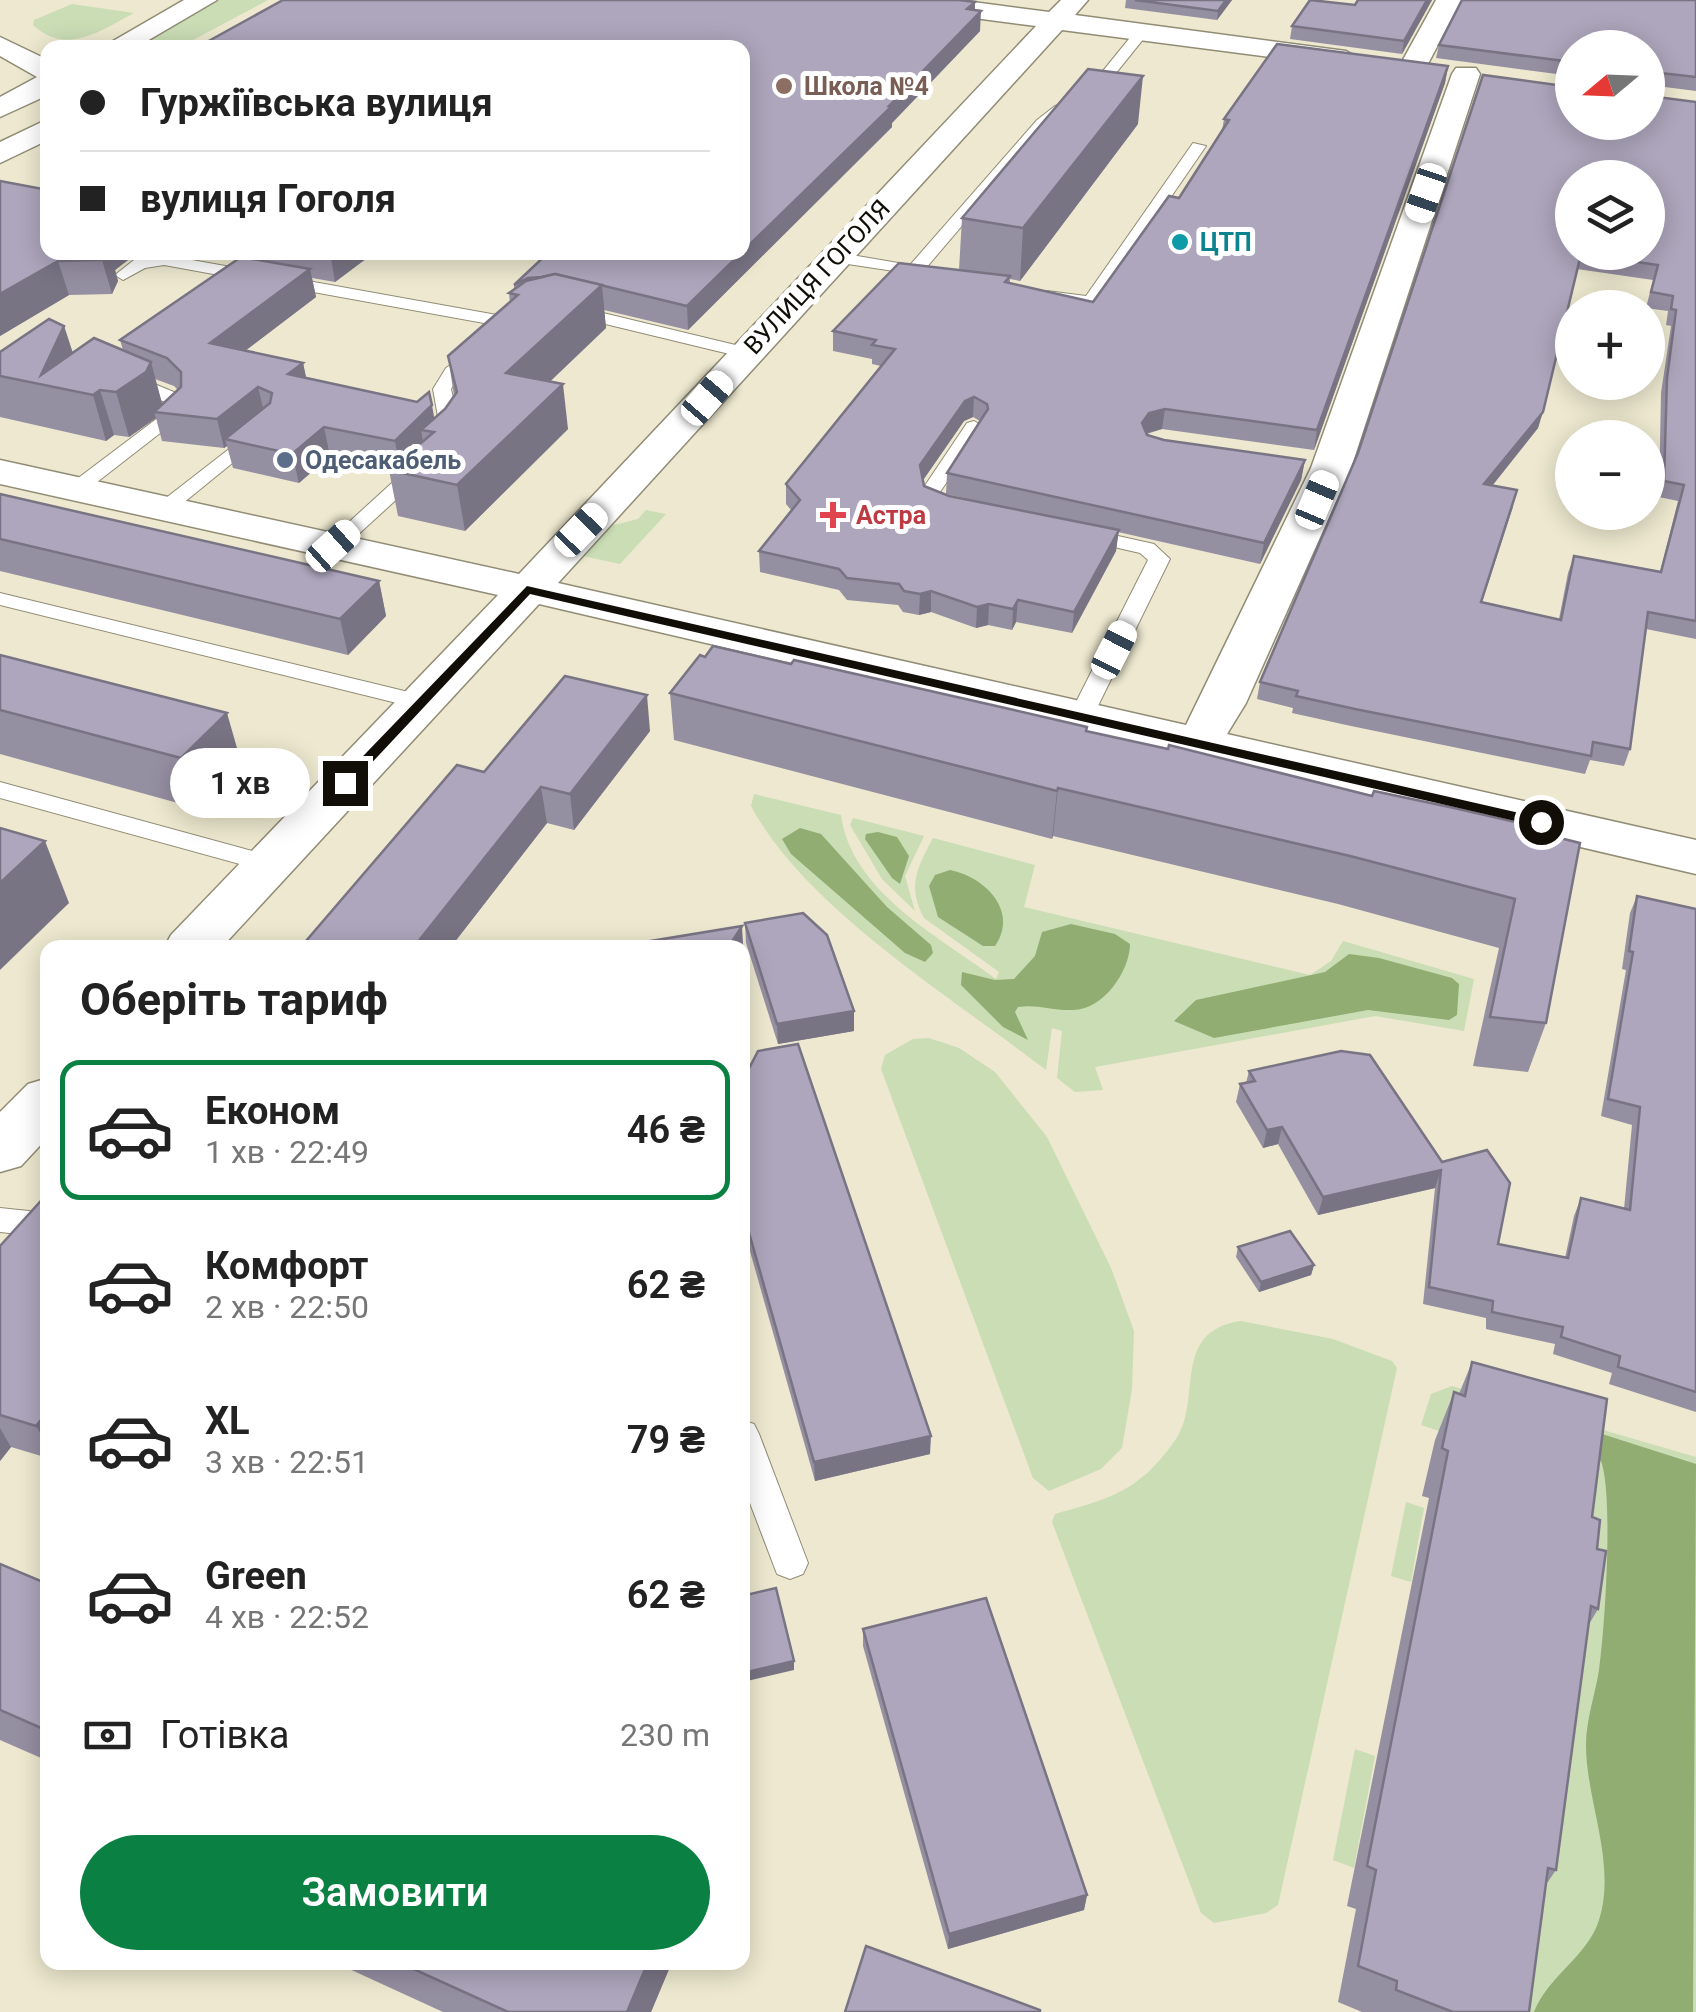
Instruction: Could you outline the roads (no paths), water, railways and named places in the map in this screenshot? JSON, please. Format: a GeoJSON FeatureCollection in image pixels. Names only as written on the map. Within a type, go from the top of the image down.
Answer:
{"type":"FeatureCollection","features":[{"type":"Feature","properties":{"kind":"street"},"geometry":{"type":"LineString","coordinates":[[129,40],[204,0]]}},
{"type":"Feature","properties":{"kind":"street"},"geometry":{"type":"LineString","coordinates":[[898,0],[1065,10],[1142,32],[1484,76],[1312,466],[1223,703],[1198,744]]}},
{"type":"Feature","properties":{"kind":"street"},"geometry":{"type":"LineString","coordinates":[[1394,65],[1449,0]]}},
{"type":"Feature","properties":{"kind":"street","name":"ВУЛИЦЯ ГОГОЛЯ"},"geometry":{"type":"LineString","coordinates":[[198,940],[688,421],[746,353],[1065,10]]}},
{"type":"Feature","properties":{"kind":"street"},"geometry":{"type":"LineString","coordinates":[[0,45],[40,68]]}},
{"type":"Feature","properties":{"kind":"street"},"geometry":{"type":"LineString","coordinates":[[0,108],[40,87]]}},
{"type":"Feature","properties":{"kind":"street"},"geometry":{"type":"LineString","coordinates":[[0,154],[40,132]]}},
{"type":"Feature","properties":{"kind":"street"},"geometry":{"type":"LineString","coordinates":[[0,472],[1696,857]]}},
{"type":"Feature","properties":{"kind":"street"},"geometry":{"type":"LineString","coordinates":[[0,1150],[40,1108]]}},
{"type":"Feature","properties":{"kind":"lane"},"geometry":{"type":"LineString","coordinates":[[914,271],[1042,123],[1060,109],[1086,100],[1142,32]]}},
{"type":"Feature","properties":{"kind":"lane"},"geometry":{"type":"LineString","coordinates":[[1031,292],[1090,302],[1198,146]]}},
{"type":"Feature","properties":{"kind":"lane"},"geometry":{"type":"LineString","coordinates":[[834,258],[933,275]]}},
{"type":"Feature","properties":{"kind":"lane"},"geometry":{"type":"LineString","coordinates":[[123,274],[140,264],[164,260],[510,324]]}},
{"type":"Feature","properties":{"kind":"lane"},"geometry":{"type":"LineString","coordinates":[[333,546],[443,448],[451,435],[442,402],[445,380],[510,324],[548,307],[746,353]]}},
{"type":"Feature","properties":{"kind":"lane"},"geometry":{"type":"LineString","coordinates":[[76,489],[158,431],[179,408],[166,394],[96,366]]}},
{"type":"Feature","properties":{"kind":"lane"},"geometry":{"type":"LineString","coordinates":[[164,509],[266,425]]}},
{"type":"Feature","properties":{"kind":"lane"},"geometry":{"type":"LineString","coordinates":[[974,427],[930,493],[939,503],[986,514]]}},
{"type":"Feature","properties":{"kind":"lane"},"geometry":{"type":"LineString","coordinates":[[1062,530],[1137,545],[1159,559],[1082,716]]}},
{"type":"Feature","properties":{"kind":"lane"},"geometry":{"type":"LineString","coordinates":[[0,599],[421,702]]}},
{"type":"Feature","properties":{"kind":"lane"},"geometry":{"type":"LineString","coordinates":[[0,790],[269,864]]}},
{"type":"Feature","properties":{"kind":"lane"},"geometry":{"type":"LineString","coordinates":[[0,1220],[40,1225]]}},
{"type":"Feature","properties":{"kind":"lane"},"geometry":{"type":"LineString","coordinates":[[750,1456],[790,1563]]}},
{"type":"Feature","properties":{"kind":"place","name":"Школа №4"},"geometry":{"type":"Point","coordinates":[784,86]}},
{"type":"Feature","properties":{"kind":"place","name":"ЦТП"},"geometry":{"type":"Point","coordinates":[1180,242]}},
{"type":"Feature","properties":{"kind":"place","name":"Одесакабель"},"geometry":{"type":"Point","coordinates":[285,460]}},
{"type":"Feature","properties":{"kind":"place","name":"Астра"},"geometry":{"type":"Point","coordinates":[833,515]}}]}
